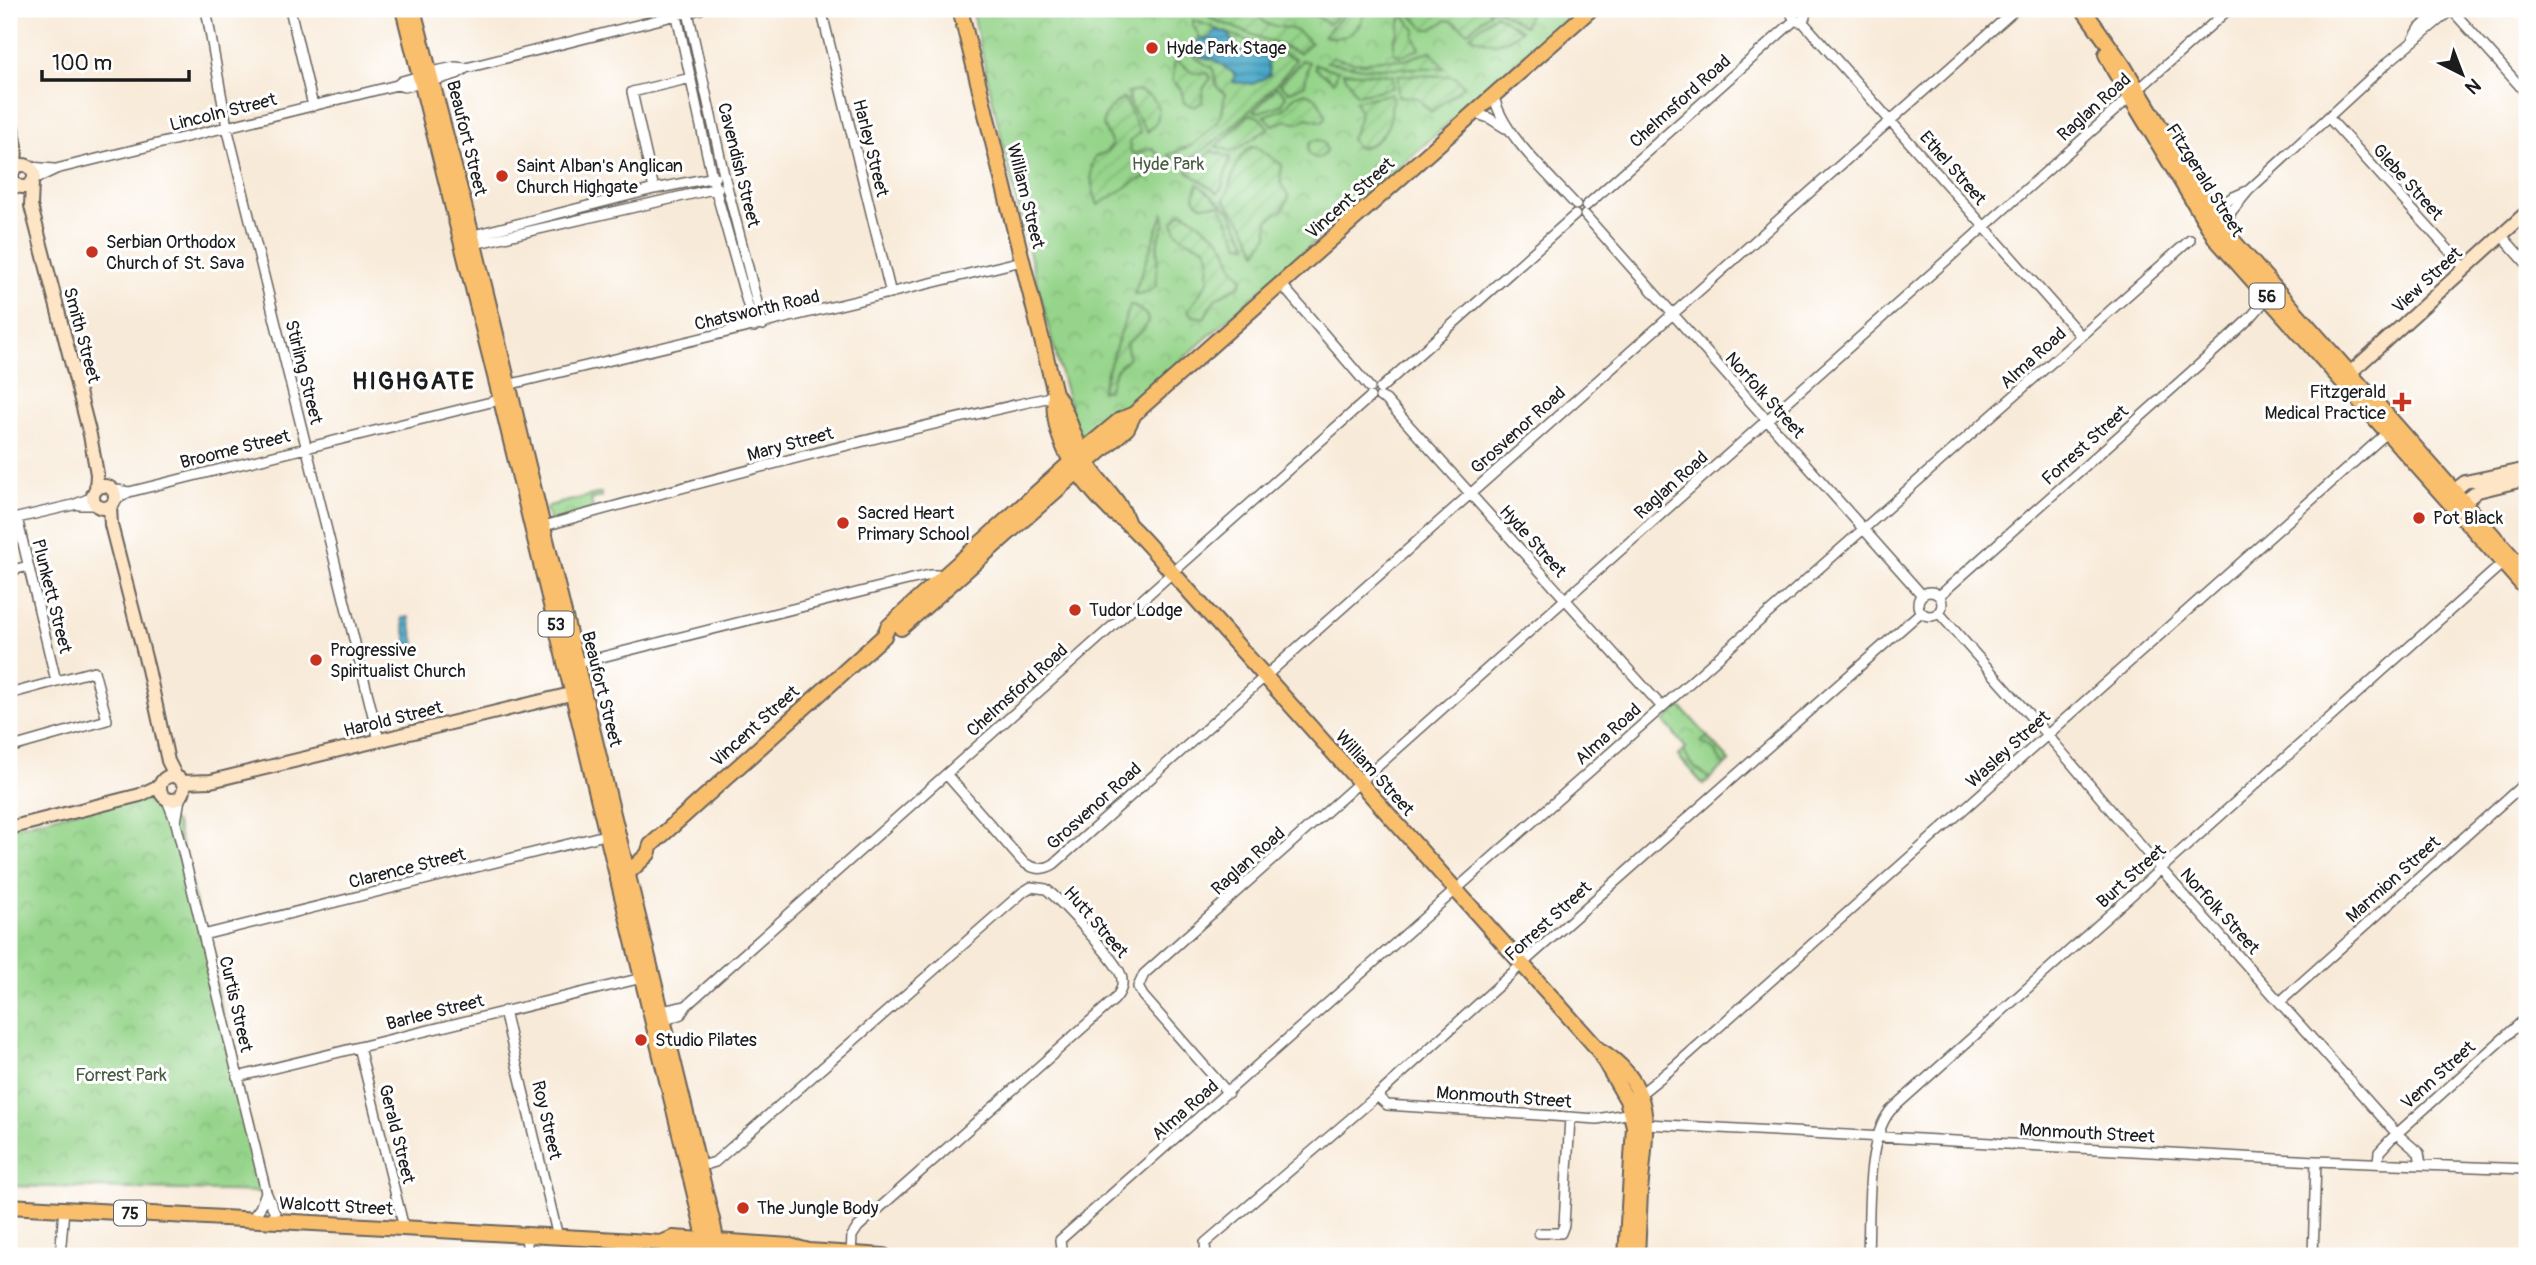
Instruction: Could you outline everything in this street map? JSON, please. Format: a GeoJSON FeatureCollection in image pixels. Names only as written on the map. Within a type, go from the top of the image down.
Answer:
{"type":"FeatureCollection","features":[{"type":"Feature","properties":{"kind":"main road","name":"Beaufort Street"},"geometry":{"type":"LineString","coordinates":[[403,9],[427,78]]}},
{"type":"Feature","properties":{"kind":"main road","name":"Beaufort Street"},"geometry":{"type":"LineString","coordinates":[[414,9],[427,78],[617,851],[642,978],[657,1017],[699,1167],[712,1250]]}},
{"type":"Feature","properties":{"kind":"main road","name":"William Street"},"geometry":{"type":"LineString","coordinates":[[960,9],[1055,393],[1053,409],[1064,451],[1122,507],[1127,522],[1455,891],[1597,1048],[1616,1060],[1632,1080],[1639,1095],[1646,1124],[1637,1256]]}},
{"type":"Feature","properties":{"kind":"main road","name":"Vincent Street"},"geometry":{"type":"LineString","coordinates":[[628,873],[648,854],[651,845],[884,636],[888,627],[915,602],[1079,463],[1127,428],[1134,414],[1591,9]]}},
{"type":"Feature","properties":{"kind":"main road","name":"Fitzgerald Street"},"geometry":{"type":"LineString","coordinates":[[2083,9],[2123,65],[2134,93],[2209,218],[2454,500],[2503,564],[2527,590]]}},
{"type":"Feature","properties":{"kind":"main road","name":"Fitzgerald Street"},"geometry":{"type":"LineString","coordinates":[[2209,218],[2225,232],[2275,297],[2350,373],[2392,428]]}},
{"type":"Feature","properties":{"kind":"main road","name":"Vincent Street"},"geometry":{"type":"LineString","coordinates":[[884,636],[894,634],[1079,463]]}},
{"type":"Feature","properties":{"kind":"main road","name":"Fitzgerald Street"},"geometry":{"type":"LineString","coordinates":[[2454,500],[2527,574]]}},
{"type":"Feature","properties":{"kind":"main road"},"geometry":{"type":"LineString","coordinates":[[617,851],[651,845]]}},
{"type":"Feature","properties":{"kind":"main road","name":"Beaufort Street"},"geometry":{"type":"LineString","coordinates":[[617,851],[628,873],[657,1017],[712,1250]]}},
{"type":"Feature","properties":{"kind":"main road","name":"William Street"},"geometry":{"type":"LineString","coordinates":[[1597,1048],[1607,1069],[1620,1086],[1632,1113],[1635,1142],[1626,1256]]}},
{"type":"Feature","properties":{"kind":"main road","name":"Walcott Street"},"geometry":{"type":"LineString","coordinates":[[9,1206],[661,1244],[673,1238],[712,1250],[789,1256],[809,1251]]}},
{"type":"Feature","properties":{"kind":"main road","name":"Walcott Street"},"geometry":{"type":"LineString","coordinates":[[712,1250],[790,1246],[809,1251],[884,1256]]}},
{"type":"Feature","properties":{"kind":"street","name":"Stirling Street"},"geometry":{"type":"LineString","coordinates":[[206,9],[227,127],[379,740]]}},
{"type":"Feature","properties":{"kind":"street"},"geometry":{"type":"LineString","coordinates":[[290,9],[313,106]]}},
{"type":"Feature","properties":{"kind":"street","name":"Lincoln Street"},"geometry":{"type":"LineString","coordinates":[[21,177],[397,85],[404,87],[455,67],[466,68],[701,9]]}},
{"type":"Feature","properties":{"kind":"street","name":"Harley Street"},"geometry":{"type":"LineString","coordinates":[[821,9],[891,294]]}},
{"type":"Feature","properties":{"kind":"street","name":"Grosvenor Road"},"geometry":{"type":"LineString","coordinates":[[946,774],[1022,861],[1039,869],[1054,863],[2016,9]]}},
{"type":"Feature","properties":{"kind":"street","name":"Raglan Road"},"geometry":{"type":"LineString","coordinates":[[1228,1093],[1143,996],[1138,986],[1144,974],[2229,9]]}},
{"type":"Feature","properties":{"kind":"street"},"geometry":{"type":"LineString","coordinates":[[2412,42],[2420,28],[2441,9]]}},
{"type":"Feature","properties":{"kind":"street"},"geometry":{"type":"LineString","coordinates":[[2225,232],[2231,212],[2249,190],[2451,9],[2527,94]]}},
{"type":"Feature","properties":{"kind":"street","name":"Cavendish Street"},"geometry":{"type":"LineString","coordinates":[[688,12],[758,326]]}},
{"type":"Feature","properties":{"kind":"street","name":"Ethel Street"},"geometry":{"type":"LineString","coordinates":[[1799,12],[1890,120],[2081,336]]}},
{"type":"Feature","properties":{"kind":"street","name":"Chelmsford Road"},"geometry":{"type":"LineString","coordinates":[[657,1017],[686,1006],[1799,12]]}},
{"type":"Feature","properties":{"kind":"street","name":"Cavendish Street"},"geometry":{"type":"LineString","coordinates":[[677,16],[712,177],[758,326]]}},
{"type":"Feature","properties":{"kind":"street"},"geometry":{"type":"LineString","coordinates":[[654,189],[632,92],[691,78]]}},
{"type":"Feature","properties":{"kind":"street","name":"Norfolk Street"},"geometry":{"type":"LineString","coordinates":[[1493,96],[1497,111],[1510,131],[1922,595]]}},
{"type":"Feature","properties":{"kind":"street","name":"Norfolk Street"},"geometry":{"type":"LineString","coordinates":[[1475,113],[1510,131]]}},
{"type":"Feature","properties":{"kind":"street","name":"Smith Street"},"geometry":{"type":"LineString","coordinates":[[9,114],[21,177],[31,206],[87,422],[97,474],[145,656],[172,789]]}},
{"type":"Feature","properties":{"kind":"street","name":"Glebe Street"},"geometry":{"type":"LineString","coordinates":[[2328,117],[2465,268]]}},
{"type":"Feature","properties":{"kind":"street"},"geometry":{"type":"LineString","coordinates":[[468,241],[654,189],[724,175]]}},
{"type":"Feature","properties":{"kind":"street"},"geometry":{"type":"LineString","coordinates":[[468,241],[727,186]]}},
{"type":"Feature","properties":{"kind":"street"},"geometry":{"type":"LineString","coordinates":[[2209,218],[2231,198],[2249,190]]}},
{"type":"Feature","properties":{"kind":"street","name":"View Street"},"geometry":{"type":"LineString","coordinates":[[2350,373],[2527,212]]}},
{"type":"Feature","properties":{"kind":"street"},"geometry":{"type":"LineString","coordinates":[[2501,235],[2527,264]]}},
{"type":"Feature","properties":{"kind":"street","name":"Alma Road"},"geometry":{"type":"LineString","coordinates":[[1062,1256],[1060,1240],[2190,240]]}},
{"type":"Feature","properties":{"kind":"street","name":"Chatsworth Road"},"geometry":{"type":"LineString","coordinates":[[505,392],[1022,261]]}},
{"type":"Feature","properties":{"kind":"street","name":"Hyde Street"},"geometry":{"type":"LineString","coordinates":[[1282,285],[1375,393],[1386,400],[1662,707]]}},
{"type":"Feature","properties":{"kind":"street","name":"Forrest Street"},"geometry":{"type":"LineString","coordinates":[[1939,596],[2275,297]]}},
{"type":"Feature","properties":{"kind":"street","name":"Broome Street"},"geometry":{"type":"LineString","coordinates":[[13,519],[306,448],[505,392]]}},
{"type":"Feature","properties":{"kind":"street","name":"Mary Street"},"geometry":{"type":"LineString","coordinates":[[538,528],[903,431],[1046,398],[1055,393]]}},
{"type":"Feature","properties":{"kind":"street","name":"Wasley Street"},"geometry":{"type":"LineString","coordinates":[[1639,1095],[1675,1066],[2392,428]]}},
{"type":"Feature","properties":{"kind":"street"},"geometry":{"type":"LineString","coordinates":[[2454,500],[2465,482],[2527,469]]}},
{"type":"Feature","properties":{"kind":"street"},"geometry":{"type":"LineString","coordinates":[[2454,500],[2491,486],[2527,479]]}},
{"type":"Feature","properties":{"kind":"street","name":"Plunkett Street"},"geometry":{"type":"LineString","coordinates":[[13,519],[28,566],[56,681]]}},
{"type":"Feature","properties":{"kind":"street","name":"Burt Street"},"geometry":{"type":"LineString","coordinates":[[1868,1256],[1873,1148],[1881,1122],[1901,1101],[2503,564]]}},
{"type":"Feature","properties":{"kind":"street"},"geometry":{"type":"LineString","coordinates":[[9,571],[28,566]]}},
{"type":"Feature","properties":{"kind":"street"},"geometry":{"type":"LineString","coordinates":[[571,665],[913,579],[946,575]]}},
{"type":"Feature","properties":{"kind":"street"},"geometry":{"type":"LineString","coordinates":[[913,579],[917,590],[915,602]]}},
{"type":"Feature","properties":{"kind":"street"},"geometry":{"type":"LineString","coordinates":[[1934,593],[1939,596],[1942,601],[1939,613],[1930,617],[1921,612],[1918,607],[1922,595],[1934,593]]}},
{"type":"Feature","properties":{"kind":"street","name":"Forrest Street"},"geometry":{"type":"LineString","coordinates":[[1205,1255],[1205,1243],[1377,1096],[1521,965],[1921,612]]}},
{"type":"Feature","properties":{"kind":"street","name":"Norfolk Street"},"geometry":{"type":"LineString","coordinates":[[1939,613],[2048,735],[2162,870],[2397,1133],[2419,1153],[2421,1165]]}},
{"type":"Feature","properties":{"kind":"street","name":"Plunkett Street"},"geometry":{"type":"LineString","coordinates":[[9,694],[94,671],[107,720],[9,748]]}},
{"type":"Feature","properties":{"kind":"street","name":"Harold Street"},"geometry":{"type":"LineString","coordinates":[[172,789],[578,692]]}},
{"type":"Feature","properties":{"kind":"street","name":"Marmion Street"},"geometry":{"type":"LineString","coordinates":[[2281,1001],[2527,781]]}},
{"type":"Feature","properties":{"kind":"street"},"geometry":{"type":"LineString","coordinates":[[9,828],[172,789]]}},
{"type":"Feature","properties":{"kind":"street","name":"Curtis Street"},"geometry":{"type":"LineString","coordinates":[[172,789],[176,823],[237,1077],[266,1192],[279,1223]]}},
{"type":"Feature","properties":{"kind":"street","name":"Clarence Street"},"geometry":{"type":"LineString","coordinates":[[203,934],[612,834]]}},
{"type":"Feature","properties":{"kind":"street","name":"Hutt Street"},"geometry":{"type":"LineString","coordinates":[[699,1167],[715,1162],[1023,892],[1031,887],[1050,892],[1116,965],[1122,983],[1121,991],[1115,1000],[858,1227],[852,1236],[851,1254]]}},
{"type":"Feature","properties":{"kind":"street","name":"Barlee Street"},"geometry":{"type":"LineString","coordinates":[[237,1077],[642,978]]}},
{"type":"Feature","properties":{"kind":"street","name":"Roy Street"},"geometry":{"type":"LineString","coordinates":[[504,1011],[558,1237]]}},
{"type":"Feature","properties":{"kind":"street","name":"Venn Street"},"geometry":{"type":"LineString","coordinates":[[2378,1162],[2379,1152],[2397,1133],[2527,1017]]}},
{"type":"Feature","properties":{"kind":"street","name":"Gerald Street"},"geometry":{"type":"LineString","coordinates":[[359,1048],[404,1228]]}},
{"type":"Feature","properties":{"kind":"street","name":"Monmouth Street"},"geometry":{"type":"LineString","coordinates":[[1377,1096],[1387,1105],[1597,1119],[1632,1113]]}},
{"type":"Feature","properties":{"kind":"street"},"geometry":{"type":"LineString","coordinates":[[1539,1233],[1561,1233],[1564,1225],[1570,1117]]}},
{"type":"Feature","properties":{"kind":"street","name":"Monmouth Street"},"geometry":{"type":"LineString","coordinates":[[1646,1124],[2316,1161],[2527,1169]]}},
{"type":"Feature","properties":{"kind":"street"},"geometry":{"type":"LineString","coordinates":[[2313,1256],[2316,1161]]}},
{"type":"Feature","properties":{"kind":"street"},"geometry":{"type":"LineString","coordinates":[[250,1221],[260,1208],[266,1192]]}},
{"type":"Feature","properties":{"kind":"street"},"geometry":{"type":"LineString","coordinates":[[60,1256],[64,1209]]}},
{"type":"Feature","properties":{"kind":"street"},"geometry":{"type":"LineString","coordinates":[[526,1235],[528,1256]]}},
{"type":"Feature","properties":{"kind":"green space","name":"Hyde Park"},"geometry":{"type":"Polygon","coordinates":[[[972,9],[1577,9],[1139,398],[1098,432],[1087,437],[1080,434],[1076,428],[1062,376],[1021,220],[972,9]]]}},
{"type":"Feature","properties":{"kind":"green space"},"geometry":{"type":"Polygon","coordinates":[[[1226,9],[1259,9],[1265,23],[1294,30],[1311,43],[1299,53],[1210,18],[1214,12],[1226,9]]]}},
{"type":"Feature","properties":{"kind":"green space"},"geometry":{"type":"Polygon","coordinates":[[[1281,9],[1343,9],[1329,24],[1316,16],[1281,9]]]}},
{"type":"Feature","properties":{"kind":"green space"},"geometry":{"type":"Polygon","coordinates":[[[1349,9],[1364,9],[1356,29],[1346,36],[1324,36],[1349,9]]]}},
{"type":"Feature","properties":{"kind":"green space"},"geometry":{"type":"Polygon","coordinates":[[[1406,9],[1490,9],[1468,32],[1447,20],[1432,29],[1425,29],[1406,9]]]}},
{"type":"Feature","properties":{"kind":"green space"},"geometry":{"type":"Polygon","coordinates":[[[1497,9],[1531,9],[1524,26],[1497,9]]]}},
{"type":"Feature","properties":{"kind":"green space"},"geometry":{"type":"Polygon","coordinates":[[[1402,14],[1416,30],[1414,36],[1420,49],[1400,56],[1394,52],[1394,39],[1402,14]]]}},
{"type":"Feature","properties":{"kind":"green space"},"geometry":{"type":"Polygon","coordinates":[[[1496,14],[1521,30],[1509,39],[1497,43],[1470,35],[1496,14]]]}},
{"type":"Feature","properties":{"kind":"green space"},"geometry":{"type":"Polygon","coordinates":[[[1193,20],[1296,59],[1289,70],[1243,117],[1207,147],[1180,164],[1168,155],[1193,145],[1217,123],[1222,113],[1225,94],[1217,87],[1213,69],[1196,58],[1193,52],[1214,60],[1235,74],[1233,82],[1246,50],[1237,53],[1233,42],[1211,37],[1202,40],[1193,26],[1193,20]]]}},
{"type":"Feature","properties":{"kind":"green space"},"geometry":{"type":"Polygon","coordinates":[[[1431,51],[1444,68],[1364,68],[1327,62],[1332,57],[1366,63],[1379,59],[1405,60],[1431,51]]]}},
{"type":"Feature","properties":{"kind":"green space"},"geometry":{"type":"Polygon","coordinates":[[[1302,60],[1309,62],[1305,84],[1289,92],[1280,84],[1302,60]]]}},
{"type":"Feature","properties":{"kind":"green space"},"geometry":{"type":"Polygon","coordinates":[[[1178,61],[1193,73],[1207,73],[1211,78],[1203,89],[1202,102],[1195,107],[1184,103],[1181,89],[1173,81],[1174,62],[1178,61]]]}},
{"type":"Feature","properties":{"kind":"green space"},"geometry":{"type":"Polygon","coordinates":[[[1315,64],[1338,71],[1334,82],[1315,68],[1315,64]]]}},
{"type":"Feature","properties":{"kind":"green space"},"geometry":{"type":"Polygon","coordinates":[[[1343,72],[1393,75],[1392,88],[1357,95],[1343,72]]]}},
{"type":"Feature","properties":{"kind":"green space"},"geometry":{"type":"Polygon","coordinates":[[[1398,75],[1451,76],[1464,86],[1431,112],[1417,98],[1398,96],[1398,75]]]}},
{"type":"Feature","properties":{"kind":"green space"},"geometry":{"type":"Polygon","coordinates":[[[1277,87],[1286,95],[1282,105],[1254,111],[1277,87]]]}},
{"type":"Feature","properties":{"kind":"green space"},"geometry":{"type":"Polygon","coordinates":[[[1138,91],[1156,102],[1158,108],[1157,120],[1147,132],[1131,106],[1127,93],[1138,91]]]}},
{"type":"Feature","properties":{"kind":"green space"},"geometry":{"type":"Polygon","coordinates":[[[1305,92],[1317,99],[1326,115],[1323,122],[1307,118],[1299,123],[1287,120],[1273,125],[1264,116],[1284,109],[1295,96],[1305,92]]]}},
{"type":"Feature","properties":{"kind":"green space"},"geometry":{"type":"Polygon","coordinates":[[[1390,94],[1393,98],[1391,117],[1385,131],[1367,146],[1356,147],[1351,139],[1359,116],[1355,101],[1390,94]]]}},
{"type":"Feature","properties":{"kind":"green space"},"geometry":{"type":"Polygon","coordinates":[[[1124,98],[1140,132],[1129,142],[1131,152],[1135,154],[1152,148],[1171,167],[1138,180],[1098,205],[1092,181],[1093,163],[1095,157],[1112,146],[1103,120],[1111,107],[1124,98]]]}},
{"type":"Feature","properties":{"kind":"green space"},"geometry":{"type":"Polygon","coordinates":[[[1250,114],[1259,117],[1269,128],[1233,152],[1216,146],[1250,114]]]}},
{"type":"Feature","properties":{"kind":"green space"},"geometry":{"type":"Polygon","coordinates":[[[1313,140],[1321,140],[1326,149],[1324,156],[1313,158],[1308,153],[1308,145],[1313,140]]]}},
{"type":"Feature","properties":{"kind":"green space"},"geometry":{"type":"Polygon","coordinates":[[[1255,146],[1282,165],[1280,182],[1289,197],[1283,209],[1268,220],[1268,235],[1257,252],[1243,223],[1224,200],[1238,161],[1255,146]]]}},
{"type":"Feature","properties":{"kind":"green space"},"geometry":{"type":"Polygon","coordinates":[[[1211,151],[1230,157],[1218,193],[1187,171],[1211,151]]]}},
{"type":"Feature","properties":{"kind":"green space"},"geometry":{"type":"Polygon","coordinates":[[[1198,184],[1230,211],[1248,245],[1240,244],[1220,205],[1202,205],[1196,201],[1194,196],[1198,184]]]}},
{"type":"Feature","properties":{"kind":"green space"},"geometry":{"type":"Polygon","coordinates":[[[1181,212],[1218,237],[1234,268],[1243,278],[1240,285],[1216,298],[1204,318],[1193,316],[1188,311],[1208,281],[1209,256],[1206,248],[1185,239],[1177,232],[1173,221],[1181,212]]]}},
{"type":"Feature","properties":{"kind":"green space"},"geometry":{"type":"Polygon","coordinates":[[[1163,214],[1165,223],[1158,240],[1156,286],[1146,293],[1134,294],[1163,214]]]}},
{"type":"Feature","properties":{"kind":"green space"},"geometry":{"type":"Polygon","coordinates":[[[1130,305],[1145,314],[1147,324],[1126,343],[1129,357],[1116,370],[1108,390],[1101,391],[1130,305]]]}},
{"type":"Feature","properties":{"kind":"green space"},"geometry":{"type":"Polygon","coordinates":[[[601,493],[602,497],[591,500],[593,509],[550,522],[546,509],[549,506],[601,493]]]}},
{"type":"Feature","properties":{"kind":"green space"},"geometry":{"type":"Polygon","coordinates":[[[1680,706],[1730,761],[1703,784],[1678,756],[1686,748],[1664,721],[1680,706]]]}},
{"type":"Feature","properties":{"kind":"green space"},"geometry":{"type":"Polygon","coordinates":[[[1708,737],[1730,761],[1724,766],[1713,749],[1701,742],[1708,737]]]}},
{"type":"Feature","properties":{"kind":"green space"},"geometry":{"type":"Polygon","coordinates":[[[1683,751],[1694,767],[1710,779],[1703,784],[1678,756],[1683,751]]]}},
{"type":"Feature","properties":{"kind":"green space","name":"Forrest Park"},"geometry":{"type":"Polygon","coordinates":[[[140,795],[176,823],[266,1192],[9,1186],[9,828],[140,795]]]}},
{"type":"Feature","properties":{"kind":"water"},"geometry":{"type":"Polygon","coordinates":[[[1217,30],[1229,34],[1237,53],[1252,49],[1263,52],[1270,75],[1253,84],[1233,82],[1235,74],[1214,60],[1190,51],[1200,38],[1207,40],[1217,30]]]}},
{"type":"Feature","properties":{"kind":"water"},"geometry":{"type":"Polygon","coordinates":[[[409,617],[416,647],[409,649],[402,618],[409,617]]]}},
{"type":"Feature","properties":{"kind":"place","name":"Hyde Park Stage"},"geometry":{"type":"Point","coordinates":[1152,48]}},
{"type":"Feature","properties":{"kind":"place","name":"Saint Alban's Anglican Church Highgate"},"geometry":{"type":"Point","coordinates":[502,176]}},
{"type":"Feature","properties":{"kind":"place","name":"Serbian Orthodox Church of St. Sava"},"geometry":{"type":"Point","coordinates":[92,252]}},
{"type":"Feature","properties":{"kind":"place","name":"Fitzgerald Medical Practice"},"geometry":{"type":"Point","coordinates":[2402,402]}},
{"type":"Feature","properties":{"kind":"place","name":"Pot Black"},"geometry":{"type":"Point","coordinates":[2419,518]}},
{"type":"Feature","properties":{"kind":"place","name":"Sacred Heart Primary School"},"geometry":{"type":"Point","coordinates":[843,523]}},
{"type":"Feature","properties":{"kind":"place","name":"Tudor Lodge"},"geometry":{"type":"Point","coordinates":[1075,610]}},
{"type":"Feature","properties":{"kind":"place","name":"Progressive Spiritualist Church"},"geometry":{"type":"Point","coordinates":[316,660]}},
{"type":"Feature","properties":{"kind":"place","name":"Studio Pilates"},"geometry":{"type":"Point","coordinates":[641,1040]}},
{"type":"Feature","properties":{"kind":"place","name":"The Jungle Body"},"geometry":{"type":"Point","coordinates":[743,1208]}},
{"type":"Feature","properties":{"kind":"district","name":"HIGHGATE"},"geometry":{"type":"Point","coordinates":[414,381]}}]}
